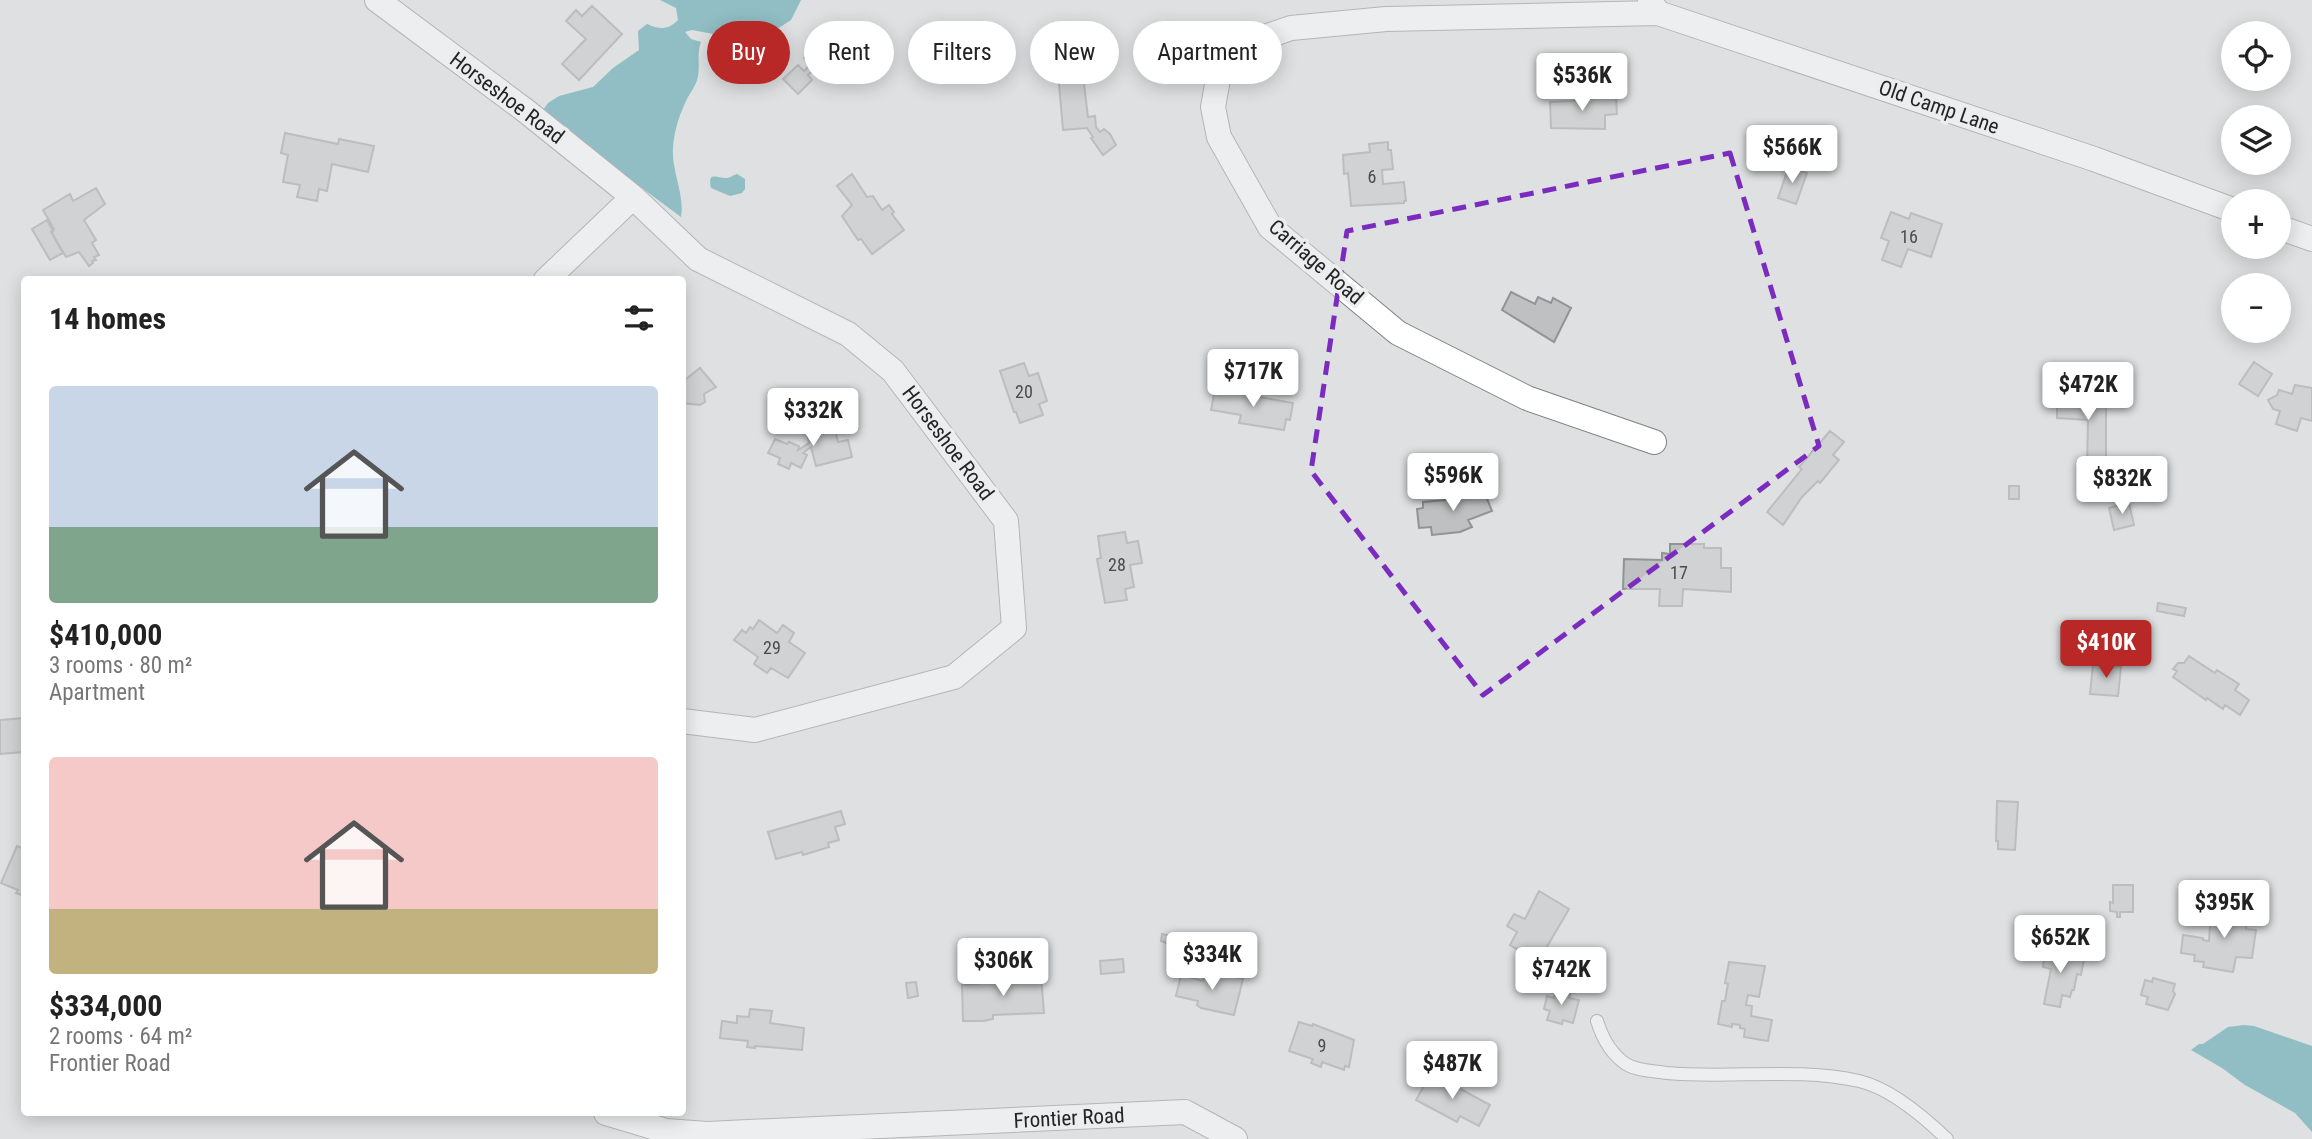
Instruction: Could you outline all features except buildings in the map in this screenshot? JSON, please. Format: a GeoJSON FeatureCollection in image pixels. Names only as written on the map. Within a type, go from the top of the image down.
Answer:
{"type":"FeatureCollection","features":[{"type":"Feature","properties":{"kind":"street","name":"Horseshoe Road"},"geometry":{"type":"LineString","coordinates":[[377,0],[526,111],[633,197],[698,259],[848,334],[893,371],[1006,521],[1014,628],[954,677],[755,730],[686,721]]}},
{"type":"Feature","properties":{"kind":"street","name":"Old Camp Lane"},"geometry":{"type":"LineString","coordinates":[[1653,6],[2221,206]]}},
{"type":"Feature","properties":{"kind":"street","name":"Carriage Road"},"geometry":{"type":"LineString","coordinates":[[1653,6],[1386,19],[1291,28],[1259,39],[1220,68],[1213,107],[1219,137],[1270,227],[1398,333],[1527,398],[1654,442]]}},
{"type":"Feature","properties":{"kind":"street"},"geometry":{"type":"LineString","coordinates":[[551,276],[633,197]]}},
{"type":"Feature","properties":{"kind":"street"},"geometry":{"type":"LineString","coordinates":[[2291,232],[2312,239]]}},
{"type":"Feature","properties":{"kind":"street","name":"Frontier Road"},"geometry":{"type":"LineString","coordinates":[[616,1116],[666,1131],[707,1134],[1185,1112],[1235,1139]]}},
{"type":"Feature","properties":{"kind":"lane"},"geometry":{"type":"LineString","coordinates":[[1597,1021],[1602,1037],[1627,1065],[1649,1071],[1691,1075],[1807,1075],[1860,1081],[1889,1092],[1947,1139]]}},
{"type":"Feature","properties":{"kind":"highlighted area"},"geometry":{"type":"Polygon","coordinates":[[[1730,153],[1819,446],[1483,695],[1311,471],[1347,231],[1730,153]]]}},
{"type":"Feature","properties":{"kind":"water"},"geometry":{"type":"Polygon","coordinates":[[[660,0],[801,0],[789,21],[707,21],[707,33],[692,30],[685,32],[691,39],[701,42],[697,80],[682,110],[674,141],[673,156],[681,200],[681,217],[541,113],[548,103],[559,96],[593,87],[613,68],[639,50],[638,31],[647,24],[664,28],[678,20],[676,8],[660,0]]]}},
{"type":"Feature","properties":{"kind":"water"},"geometry":{"type":"Polygon","coordinates":[[[737,174],[745,179],[742,193],[730,196],[711,188],[712,177],[728,178],[737,174]]]}},
{"type":"Feature","properties":{"kind":"water"},"geometry":{"type":"Polygon","coordinates":[[[2244,1025],[2312,1046],[2312,1132],[2295,1113],[2191,1050],[2228,1027],[2244,1025]]]}}]}
